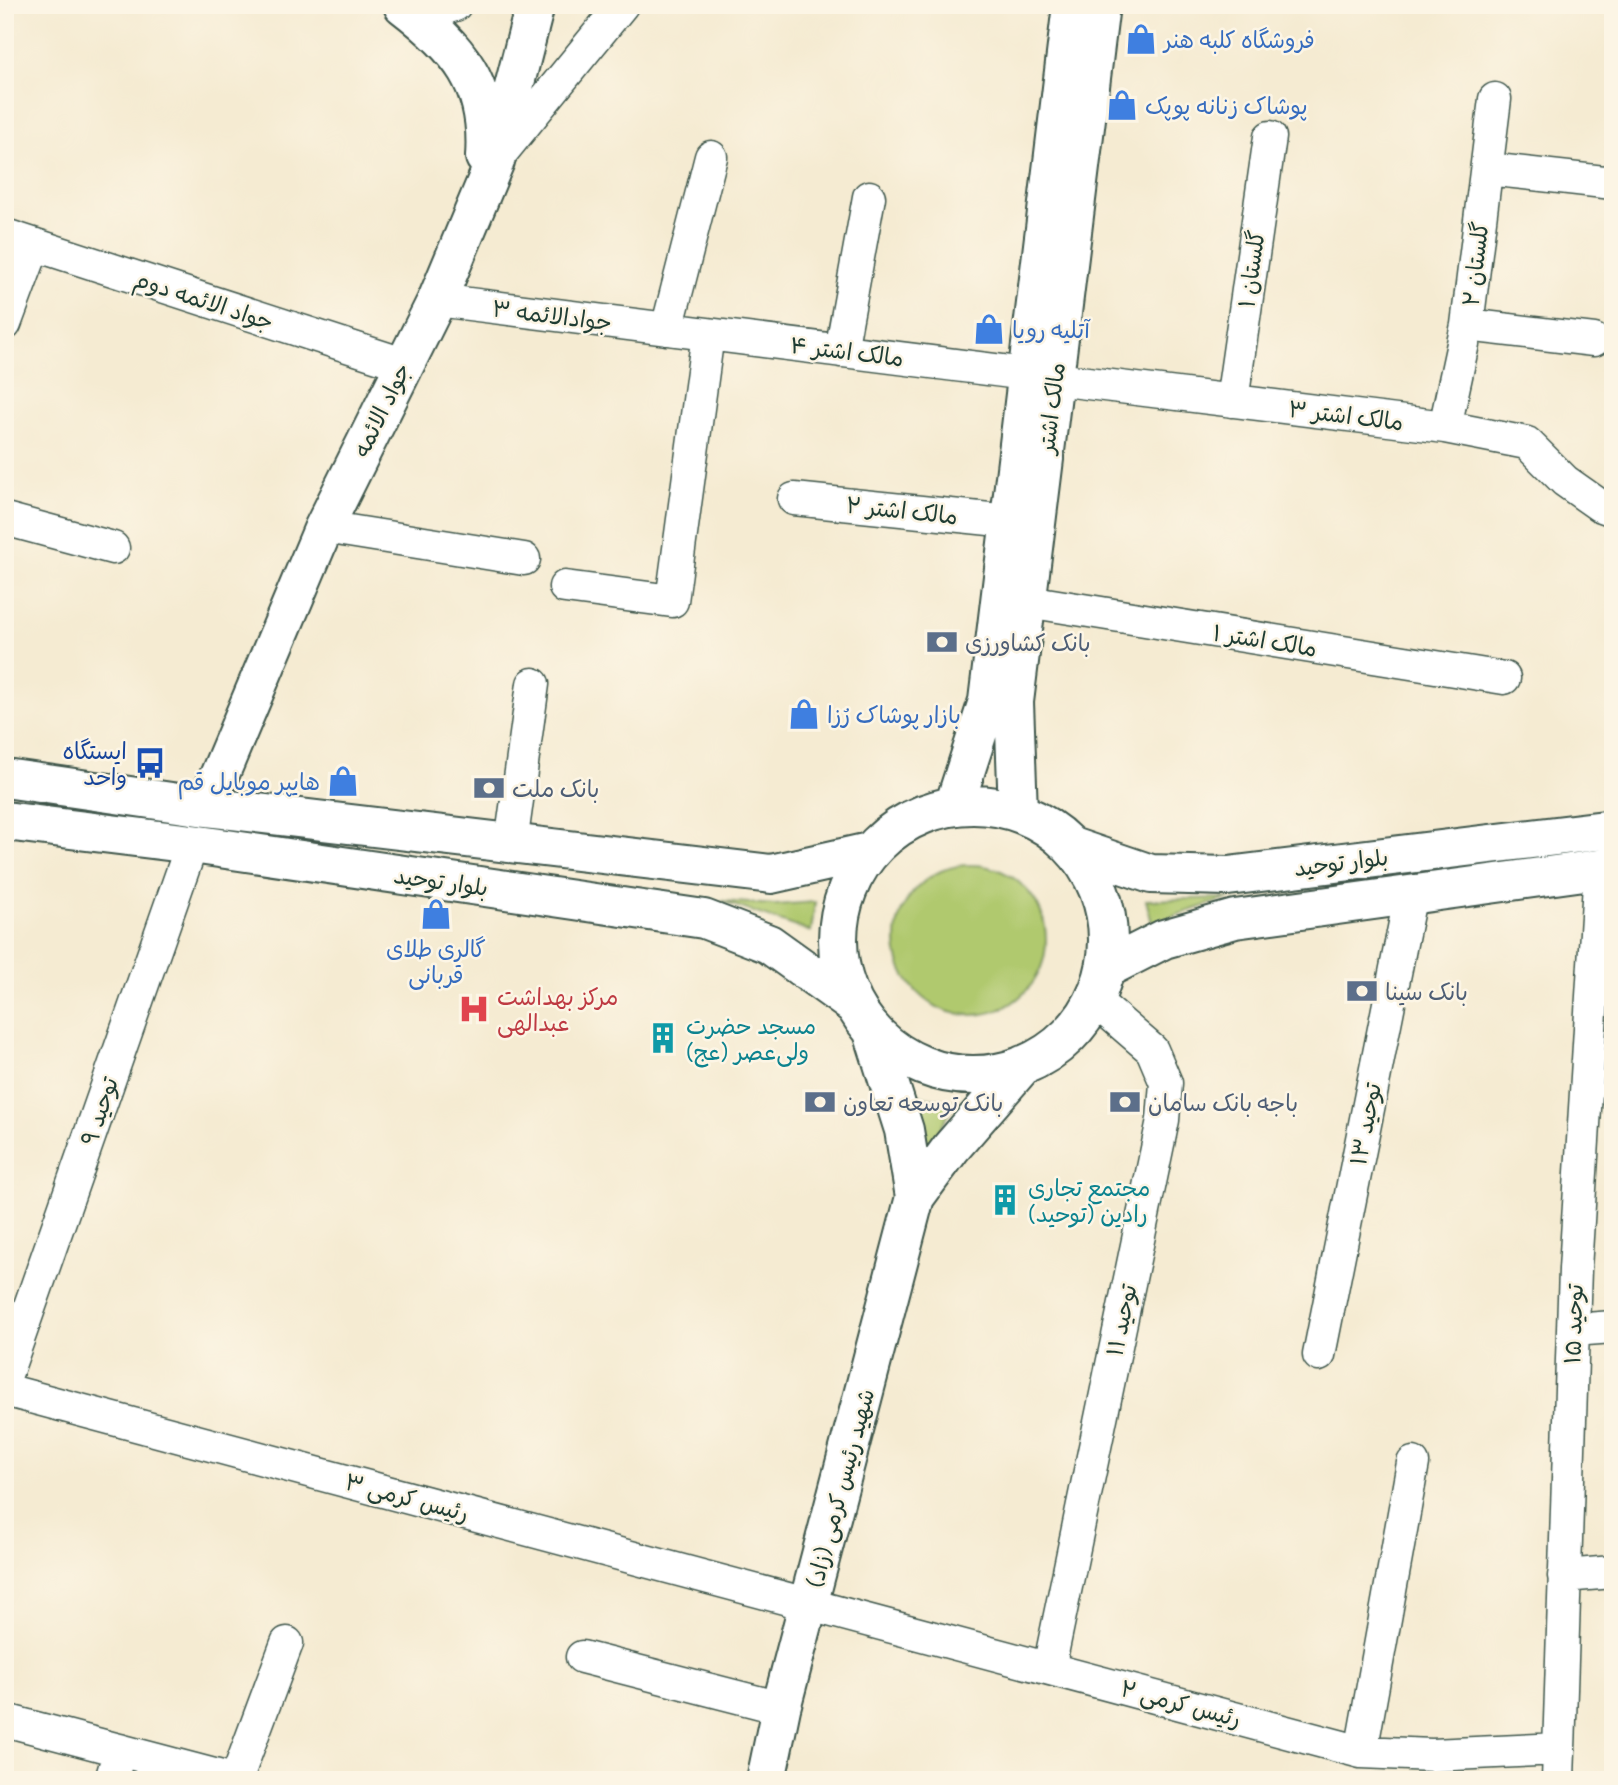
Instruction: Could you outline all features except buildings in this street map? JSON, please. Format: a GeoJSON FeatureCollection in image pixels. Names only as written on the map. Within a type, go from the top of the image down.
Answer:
{"type":"FeatureCollection","features":[{"type":"Feature","properties":{"kind":"main road"},"geometry":{"type":"LineString","coordinates":[[405,5],[438,32],[461,59],[478,89],[486,117],[489,177]]}},
{"type":"Feature","properties":{"kind":"main road","name":"جواد الائمه"},"geometry":{"type":"LineString","coordinates":[[206,807],[324,527],[437,300],[489,177],[535,5]]}},
{"type":"Feature","properties":{"kind":"main road","name":"مالک اشتر"},"geometry":{"type":"LineString","coordinates":[[1018,812],[1014,702],[1027,601],[1041,377],[1072,5]]}},
{"type":"Feature","properties":{"kind":"main road","name":"مالک اشتر"},"geometry":{"type":"LineString","coordinates":[[954,806],[988,701],[1009,521],[1041,377],[1100,5]]}},
{"type":"Feature","properties":{"kind":"main road","name":"بلوار توحید"},"geometry":{"type":"LineString","coordinates":[[5,778],[206,807],[771,874],[869,852]]}},
{"type":"Feature","properties":{"kind":"main road"},"geometry":{"type":"LineString","coordinates":[[986,805],[1018,812],[1048,827],[1072,847],[1091,874],[1104,904],[1108,936],[1100,984],[1076,1027],[1052,1049],[1023,1065],[951,1148],[915,1197],[904,1130],[863,1019],[841,975],[838,932],[841,910],[851,880],[869,852],[893,830],[922,814],[954,806],[986,805]]}},
{"type":"Feature","properties":{"kind":"main road","name":"بلوار توحید"},"geometry":{"type":"LineString","coordinates":[[5,821],[192,844],[704,919],[769,944],[863,1019],[898,1053],[927,1068],[959,1074],[992,1074],[1023,1065]]}},
{"type":"Feature","properties":{"kind":"main road","name":"بلوار توحید"},"geometry":{"type":"LineString","coordinates":[[1072,847],[1151,874],[1228,876],[1613,829]]}},
{"type":"Feature","properties":{"kind":"main road","name":"بلوار توحید"},"geometry":{"type":"LineString","coordinates":[[1100,984],[1164,939],[1235,919],[1606,868]]}},
{"type":"Feature","properties":{"kind":"main road","name":"شهید رئیس کرمی (زاد)"},"geometry":{"type":"LineString","coordinates":[[766,1780],[781,1708],[915,1197]]}},
{"type":"Feature","properties":{"kind":"street"},"geometry":{"type":"LineString","coordinates":[[405,5],[427,13],[455,5]]}},
{"type":"Feature","properties":{"kind":"street"},"geometry":{"type":"LineString","coordinates":[[489,177],[622,5]]}},
{"type":"Feature","properties":{"kind":"street","name":"گلستان ۲"},"geometry":{"type":"LineString","coordinates":[[1445,427],[1467,325],[1495,99]]}},
{"type":"Feature","properties":{"kind":"street","name":"گلستان ۱"},"geometry":{"type":"LineString","coordinates":[[1232,401],[1270,137]]}},
{"type":"Feature","properties":{"kind":"street"},"geometry":{"type":"LineString","coordinates":[[667,329],[711,157]]}},
{"type":"Feature","properties":{"kind":"street"},"geometry":{"type":"LineString","coordinates":[[1487,169],[1613,183]]}},
{"type":"Feature","properties":{"kind":"street"},"geometry":{"type":"LineString","coordinates":[[841,351],[869,197]]}},
{"type":"Feature","properties":{"kind":"street"},"geometry":{"type":"LineString","coordinates":[[5,324],[20,240]]}},
{"type":"Feature","properties":{"kind":"street","name":"جواد الائمه دوم"},"geometry":{"type":"LineString","coordinates":[[20,240],[403,365]]}},
{"type":"Feature","properties":{"kind":"street","name":"جوادالائمه ۳"},"geometry":{"type":"LineString","coordinates":[[437,300],[667,329]]}},
{"type":"Feature","properties":{"kind":"street"},"geometry":{"type":"LineString","coordinates":[[1467,325],[1594,340]]}},
{"type":"Feature","properties":{"kind":"street","name":"مالک اشتر ۴"},"geometry":{"type":"LineString","coordinates":[[667,329],[1041,377]]}},
{"type":"Feature","properties":{"kind":"street"},"geometry":{"type":"LineString","coordinates":[[565,587],[672,601],[708,334]]}},
{"type":"Feature","properties":{"kind":"street","name":"مالک اشتر ۳"},"geometry":{"type":"LineString","coordinates":[[1041,377],[1445,427],[1527,443],[1565,481],[1599,505],[1613,510]]}},
{"type":"Feature","properties":{"kind":"street","name":"مالک اشتر ۲"},"geometry":{"type":"LineString","coordinates":[[794,499],[1009,521]]}},
{"type":"Feature","properties":{"kind":"street"},"geometry":{"type":"LineString","coordinates":[[5,519],[113,548]]}},
{"type":"Feature","properties":{"kind":"street"},"geometry":{"type":"LineString","coordinates":[[324,527],[524,559]]}},
{"type":"Feature","properties":{"kind":"street","name":"مالک اشتر ۱"},"geometry":{"type":"LineString","coordinates":[[1027,601],[1504,678]]}},
{"type":"Feature","properties":{"kind":"street"},"geometry":{"type":"LineString","coordinates":[[511,844],[533,684]]}},
{"type":"Feature","properties":{"kind":"street","name":"توحید ۹"},"geometry":{"type":"LineString","coordinates":[[5,1377],[192,844]]}},
{"type":"Feature","properties":{"kind":"street","name":"توحید ۱۵"},"geometry":{"type":"LineString","coordinates":[[1558,1780],[1573,1331],[1606,868]]}},
{"type":"Feature","properties":{"kind":"street","name":"توحید ۱۳"},"geometry":{"type":"LineString","coordinates":[[1320,1355],[1411,894]]}},
{"type":"Feature","properties":{"kind":"street","name":"توحید ۱۱"},"geometry":{"type":"LineString","coordinates":[[1049,1668],[1163,1120],[1166,1083],[1152,1050],[1100,984]]}},
{"type":"Feature","properties":{"kind":"street"},"geometry":{"type":"LineString","coordinates":[[1573,1331],[1613,1327]]}},
{"type":"Feature","properties":{"kind":"street","name":"رئیس کرمی ۳"},"geometry":{"type":"LineString","coordinates":[[5,1390],[810,1603]]}},
{"type":"Feature","properties":{"kind":"street"},"geometry":{"type":"LineString","coordinates":[[1361,1752],[1413,1464]]}},
{"type":"Feature","properties":{"kind":"street"},"geometry":{"type":"LineString","coordinates":[[1564,1576],[1613,1572]]}},
{"type":"Feature","properties":{"kind":"street","name":"رئیس کرمی ۲"},"geometry":{"type":"LineString","coordinates":[[810,1603],[1361,1752],[1432,1755],[1559,1748]]}},
{"type":"Feature","properties":{"kind":"street"},"geometry":{"type":"LineString","coordinates":[[5,1720],[234,1780],[287,1643]]}},
{"type":"Feature","properties":{"kind":"street"},"geometry":{"type":"LineString","coordinates":[[582,1657],[781,1708]]}},
{"type":"Feature","properties":{"kind":"street"},"geometry":{"type":"LineString","coordinates":[[111,1780],[120,1749]]}},
{"type":"Feature","properties":{"kind":"green space"},"geometry":{"type":"Polygon","coordinates":[[[971,865],[1000,871],[1024,887],[1040,911],[1046,940],[1040,969],[1024,993],[1000,1009],[971,1015],[942,1009],[918,993],[902,969],[896,940],[902,911],[918,887],[942,871],[971,865]]]}},
{"type":"Feature","properties":{"kind":"green space"},"geometry":{"type":"Polygon","coordinates":[[[1229,898],[1152,923],[1146,900],[1229,898]]]}},
{"type":"Feature","properties":{"kind":"green space"},"geometry":{"type":"Polygon","coordinates":[[[722,901],[775,905],[815,902],[811,932],[722,901]]]}},
{"type":"Feature","properties":{"kind":"green space"},"geometry":{"type":"Polygon","coordinates":[[[916,1095],[956,1102],[924,1154],[916,1095]]]}},
{"type":"Feature","properties":{"kind":"place","name":"فروشگاه کلبه هنر"},"geometry":{"type":"Point","coordinates":[1141,39]}},
{"type":"Feature","properties":{"kind":"place","name":"پوشاک زنانه پوپک"},"geometry":{"type":"Point","coordinates":[1122,105]}},
{"type":"Feature","properties":{"kind":"place","name":"آتلیه رویا"},"geometry":{"type":"Point","coordinates":[989,329]}},
{"type":"Feature","properties":{"kind":"place","name":"بانک کشاورزی"},"geometry":{"type":"Point","coordinates":[942,642]}},
{"type":"Feature","properties":{"kind":"place","name":"بازار پوشاک رُزا"},"geometry":{"type":"Point","coordinates":[804,714]}},
{"type":"Feature","properties":{"kind":"place","name":"ایستگاه واحد"},"geometry":{"type":"Point","coordinates":[150,763]}},
{"type":"Feature","properties":{"kind":"place","name":"هایپر موبایل قم"},"geometry":{"type":"Point","coordinates":[343,781]}},
{"type":"Feature","properties":{"kind":"place","name":"بانک ملت"},"geometry":{"type":"Point","coordinates":[489,788]}},
{"type":"Feature","properties":{"kind":"place","name":"گالری طلای قربانی"},"geometry":{"type":"Point","coordinates":[436,914]}},
{"type":"Feature","properties":{"kind":"place","name":"بانک سینا"},"geometry":{"type":"Point","coordinates":[1362,991]}},
{"type":"Feature","properties":{"kind":"place","name":"مرکز بهداشت عبدالهی"},"geometry":{"type":"Point","coordinates":[474,1009]}},
{"type":"Feature","properties":{"kind":"place","name":"مسجد حضرت ولی‌عصر (عج)"},"geometry":{"type":"Point","coordinates":[663,1038]}},
{"type":"Feature","properties":{"kind":"place","name":"بانک توسعه تعاون"},"geometry":{"type":"Point","coordinates":[820,1102]}},
{"type":"Feature","properties":{"kind":"place","name":"باجه بانک سامان"},"geometry":{"type":"Point","coordinates":[1125,1102]}},
{"type":"Feature","properties":{"kind":"place","name":"مجتمع تجاری رادین (توحید)"},"geometry":{"type":"Point","coordinates":[1005,1200]}}]}
